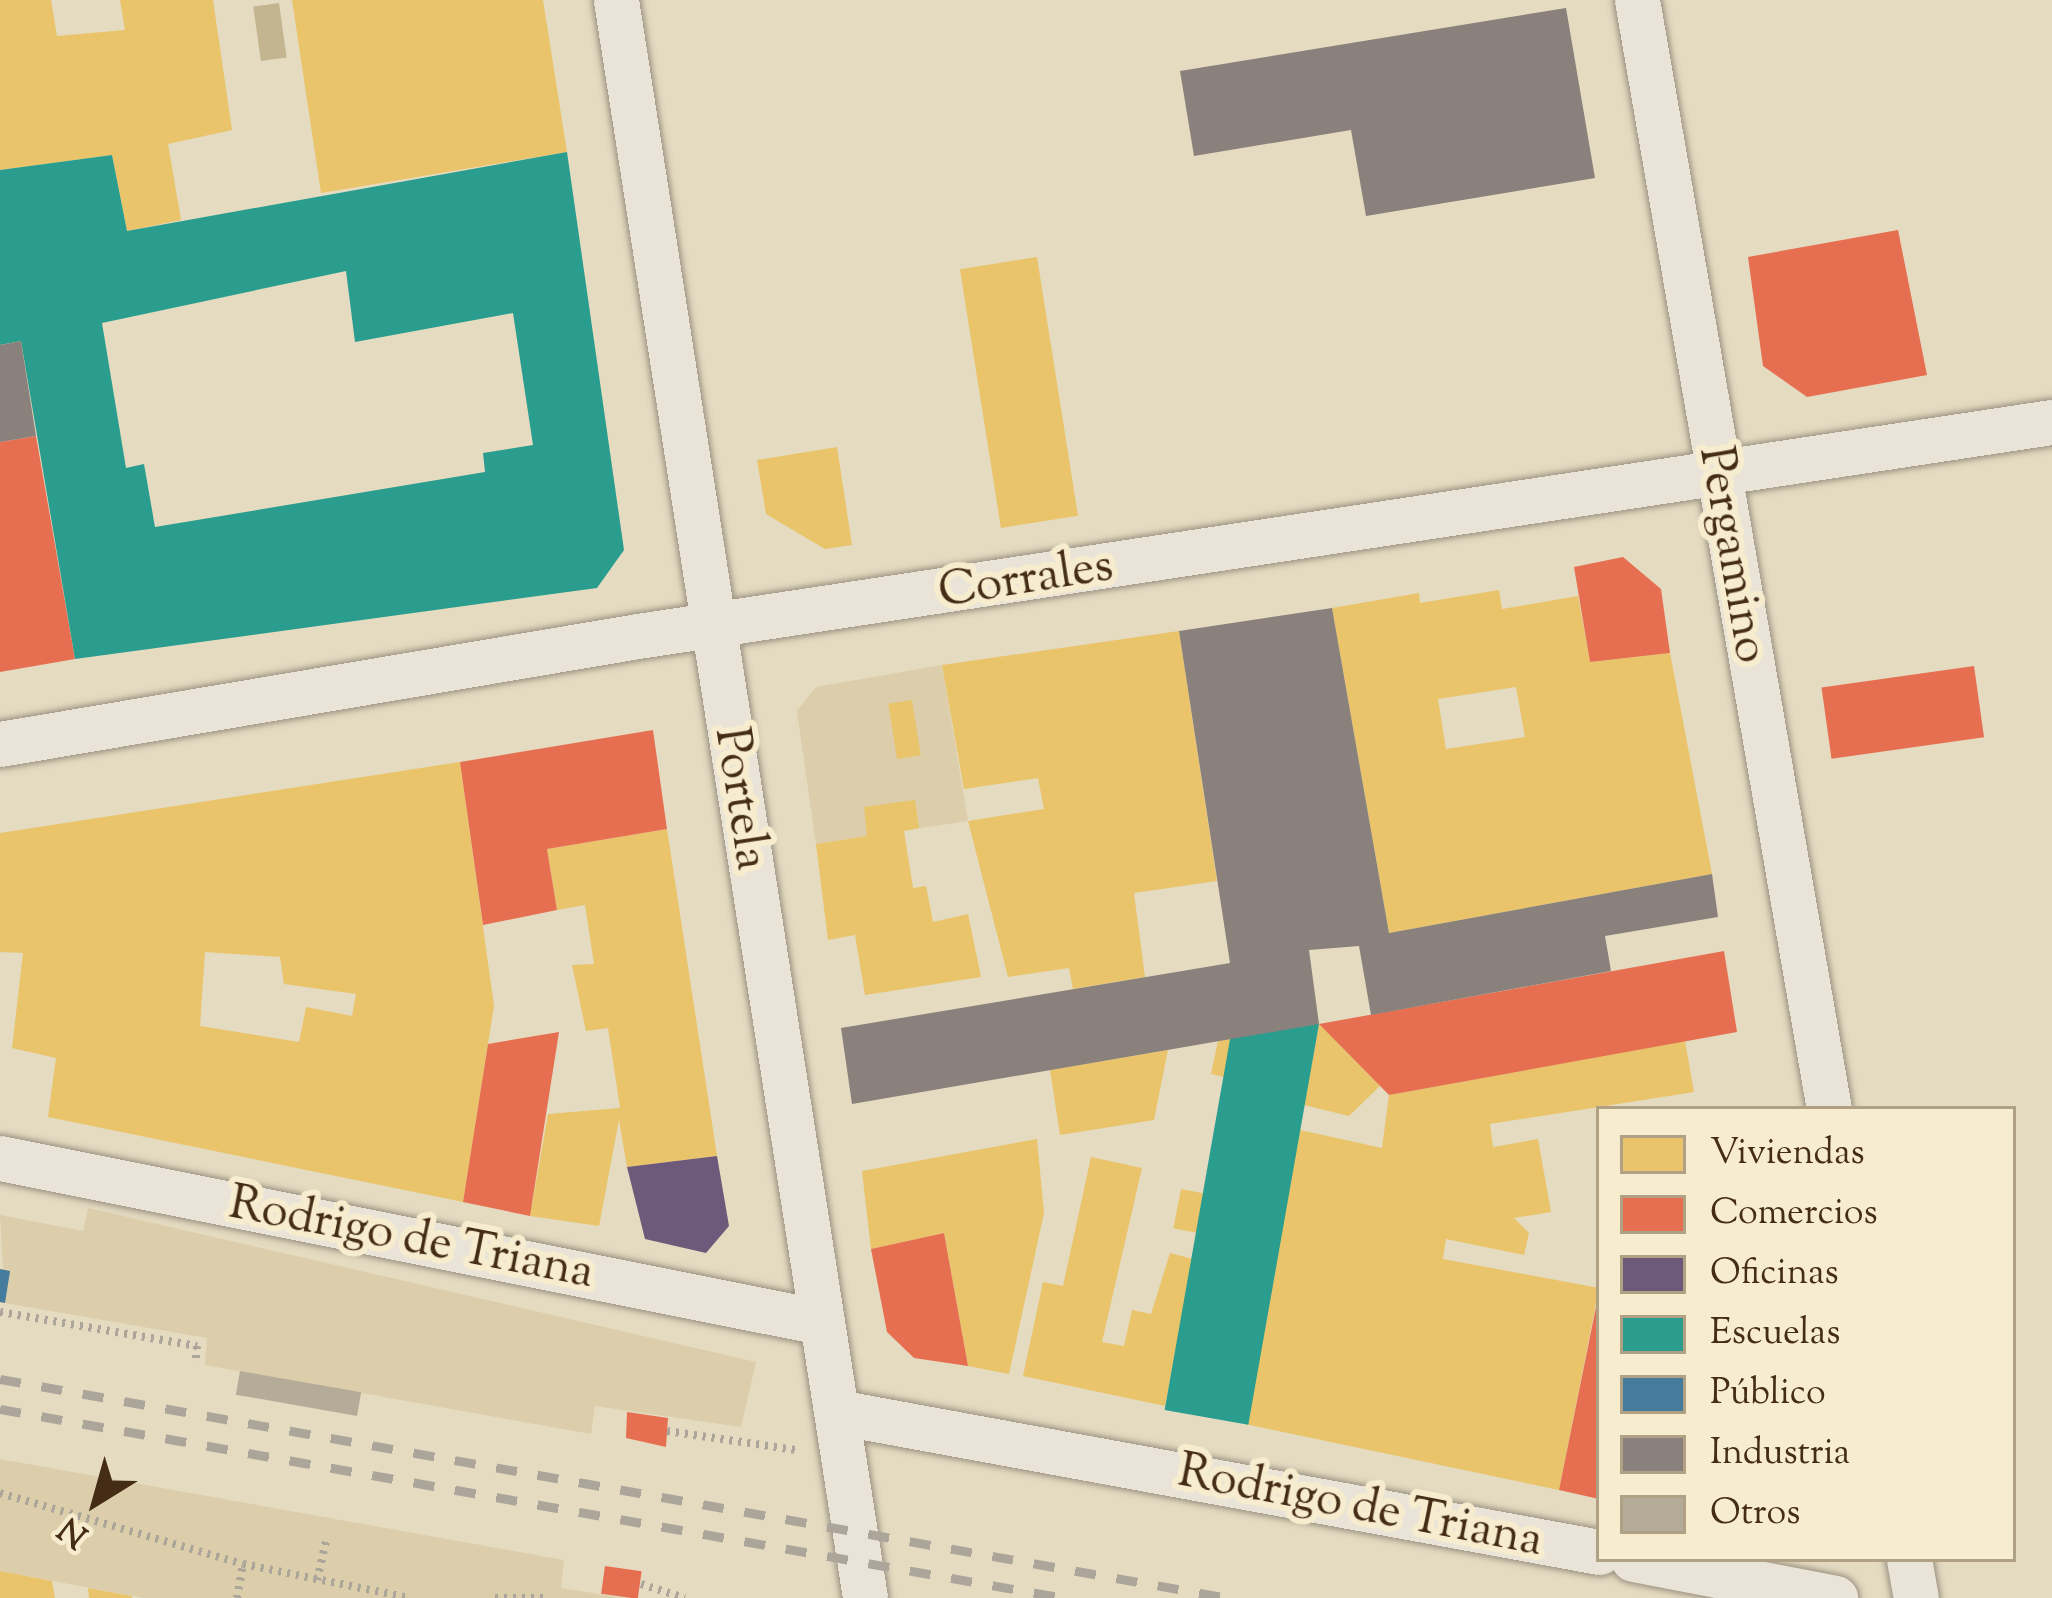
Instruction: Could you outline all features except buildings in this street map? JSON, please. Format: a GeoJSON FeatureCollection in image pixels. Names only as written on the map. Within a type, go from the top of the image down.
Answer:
{"type":"FeatureCollection","features":[{"type":"Feature","properties":{"kind":"street","name":"Portela"},"geometry":{"type":"LineString","coordinates":[[616,0],[865,1598]]}},
{"type":"Feature","properties":{"kind":"street","name":"Pergamino"},"geometry":{"type":"LineString","coordinates":[[1636,0],[1828,1106]]}},
{"type":"Feature","properties":{"kind":"street","name":"Corrales"},"geometry":{"type":"LineString","coordinates":[[0,744],[714,628],[2052,422]]}},
{"type":"Feature","properties":{"kind":"street","name":"Rodrigo de Triana"},"geometry":{"type":"LineString","coordinates":[[0,1158],[821,1322]]}},
{"type":"Feature","properties":{"kind":"street","name":"Rodrigo de Triana"},"geometry":{"type":"LineString","coordinates":[[837,1412],[1596,1551]]}},
{"type":"Feature","properties":{"kind":"street"},"geometry":{"type":"LineString","coordinates":[[1649,1562],[1835,1598]]}},
{"type":"Feature","properties":{"kind":"street"},"geometry":{"type":"LineString","coordinates":[[1910,1562],[1916,1598]]}},
{"type":"Feature","properties":{"kind":"path"},"geometry":{"type":"LineString","coordinates":[[0,1312],[197,1346],[195,1364]]}},
{"type":"Feature","properties":{"kind":"path"},"geometry":{"type":"LineString","coordinates":[[667,1430],[845,1458]]}},
{"type":"Feature","properties":{"kind":"path"},"geometry":{"type":"LineString","coordinates":[[0,1493],[243,1564],[410,1598]]}},
{"type":"Feature","properties":{"kind":"path"},"geometry":{"type":"LineString","coordinates":[[317,1580],[327,1537]]}},
{"type":"Feature","properties":{"kind":"path"},"geometry":{"type":"LineString","coordinates":[[237,1598],[243,1564]]}},
{"type":"Feature","properties":{"kind":"path"},"geometry":{"type":"LineString","coordinates":[[640,1584],[686,1598]]}},
{"type":"Feature","properties":{"kind":"path"},"geometry":{"type":"LineString","coordinates":[[495,1598],[549,1598]]}},
{"type":"Feature","properties":{"kind":"shaded area"},"geometry":{"type":"Polygon","coordinates":[[[279,3],[287,57],[261,61],[253,7],[279,3]]]}},
{"type":"Feature","properties":{"kind":"shaded area"},"geometry":{"type":"Polygon","coordinates":[[[942,665],[968,821],[816,844],[797,711],[816,687],[942,665]]]}},
{"type":"Feature","properties":{"kind":"shaded area"},"geometry":{"type":"Polygon","coordinates":[[[88,1208],[756,1362],[741,1427],[595,1406],[591,1434],[205,1365],[207,1338],[5,1303],[0,1215],[83,1231],[88,1208]]]}},
{"type":"Feature","properties":{"kind":"shaded area"},"geometry":{"type":"Polygon","coordinates":[[[0,1459],[564,1560],[561,1588],[624,1598],[144,1598],[0,1571],[0,1459]]]}},
{"type":"Feature","properties":{"kind":"railway"},"geometry":{"type":"LineString","coordinates":[[0,1379],[1228,1598]]}},
{"type":"Feature","properties":{"kind":"railway"},"geometry":{"type":"LineString","coordinates":[[0,1409],[1064,1598]]}}]}
